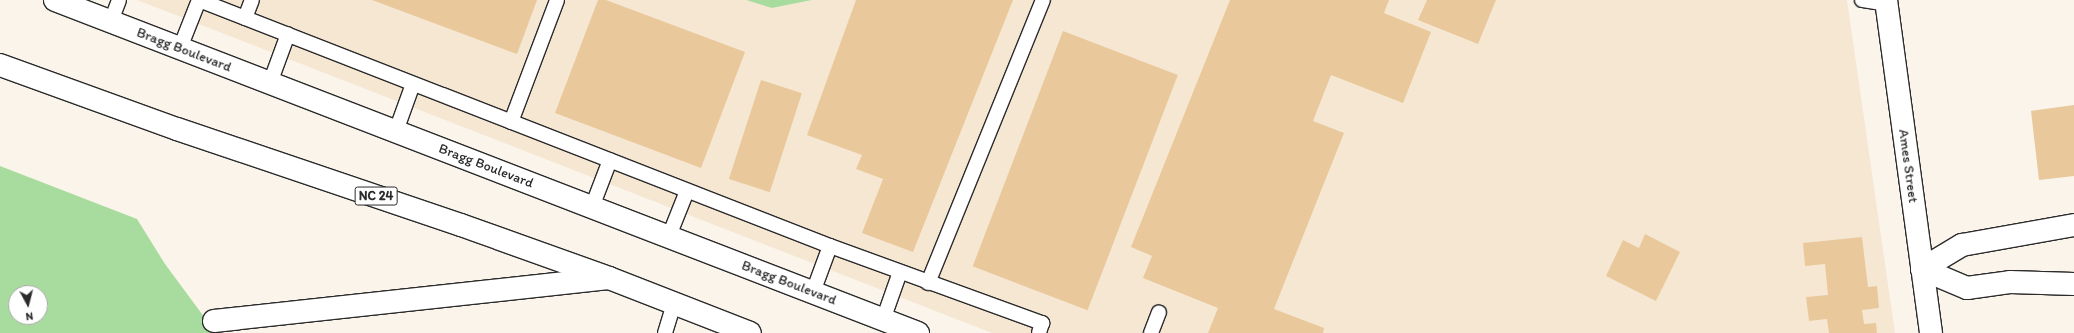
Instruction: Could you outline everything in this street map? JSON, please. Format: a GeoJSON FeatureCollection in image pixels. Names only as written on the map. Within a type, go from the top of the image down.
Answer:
{"type":"FeatureCollection","features":[{"type":"Feature","properties":{"kind":"main road","name":"Bragg Boulevard"},"geometry":{"type":"LineString","coordinates":[[55,0],[918,333]]}},
{"type":"Feature","properties":{"kind":"main road","name":"Ames Street"},"geometry":{"type":"LineString","coordinates":[[1886,2],[1930,333]]}},
{"type":"Feature","properties":{"kind":"main road","name":"NC 24"},"geometry":{"type":"LineString","coordinates":[[0,65],[177,130],[461,225],[609,278],[750,333]]}},
{"type":"Feature","properties":{"kind":"main road"},"geometry":{"type":"LineString","coordinates":[[1922,270],[1962,245],[2074,224]]}},
{"type":"Feature","properties":{"kind":"main road"},"geometry":{"type":"LineString","coordinates":[[1922,270],[1968,288],[2010,282],[2074,284]]}},
{"type":"Feature","properties":{"kind":"main road"},"geometry":{"type":"LineString","coordinates":[[214,322],[609,278]]}},
{"type":"Feature","properties":{"kind":"lane"},"geometry":{"type":"LineString","coordinates":[[111,21],[119,0]]}},
{"type":"Feature","properties":{"kind":"lane"},"geometry":{"type":"LineString","coordinates":[[180,48],[199,0],[830,246],[928,283],[1042,323],[1039,333]]}},
{"type":"Feature","properties":{"kind":"lane"},"geometry":{"type":"LineString","coordinates":[[245,18],[252,0]]}},
{"type":"Feature","properties":{"kind":"lane"},"geometry":{"type":"LineString","coordinates":[[511,122],[557,0]]}},
{"type":"Feature","properties":{"kind":"lane"},"geometry":{"type":"LineString","coordinates":[[928,283],[1043,0]]}},
{"type":"Feature","properties":{"kind":"lane"},"geometry":{"type":"LineString","coordinates":[[1862,0],[1886,2]]}},
{"type":"Feature","properties":{"kind":"lane"},"geometry":{"type":"LineString","coordinates":[[270,83],[288,34]]}},
{"type":"Feature","properties":{"kind":"lane"},"geometry":{"type":"LineString","coordinates":[[396,131],[413,84]]}},
{"type":"Feature","properties":{"kind":"lane"},"geometry":{"type":"LineString","coordinates":[[592,207],[610,160]]}},
{"type":"Feature","properties":{"kind":"lane"},"geometry":{"type":"LineString","coordinates":[[668,236],[687,191]]}},
{"type":"Feature","properties":{"kind":"lane"},"geometry":{"type":"LineString","coordinates":[[813,292],[830,246]]}},
{"type":"Feature","properties":{"kind":"lane"},"geometry":{"type":"LineString","coordinates":[[883,320],[900,272]]}},
{"type":"Feature","properties":{"kind":"lane"},"geometry":{"type":"LineString","coordinates":[[665,333],[674,304]]}},
{"type":"Feature","properties":{"kind":"lane"},"geometry":{"type":"LineString","coordinates":[[1151,333],[1159,312]]}},
{"type":"Feature","properties":{"kind":"shaded area"},"geometry":{"type":"Polygon","coordinates":[[[137,0],[746,0],[773,8],[812,0],[1847,0],[1895,333],[992,333],[137,0]]]}},
{"type":"Feature","properties":{"kind":"green space"},"geometry":{"type":"Polygon","coordinates":[[[746,0],[812,0],[772,8],[746,0]]]}},
{"type":"Feature","properties":{"kind":"green space"},"geometry":{"type":"Polygon","coordinates":[[[0,166],[137,219],[165,264],[216,333],[0,333],[0,166]]]}},
{"type":"Feature","properties":{"kind":"building"},"geometry":{"type":"Polygon","coordinates":[[[372,0],[537,0],[517,54],[372,0]]]}},
{"type":"Feature","properties":{"kind":"building"},"geometry":{"type":"Polygon","coordinates":[[[598,0],[606,0],[745,52],[701,168],[555,113],[598,0]]]}},
{"type":"Feature","properties":{"kind":"building"},"geometry":{"type":"Polygon","coordinates":[[[856,0],[1013,0],[913,252],[862,233],[883,179],[856,169],[862,155],[807,135],[856,0]]]}},
{"type":"Feature","properties":{"kind":"building"},"geometry":{"type":"Polygon","coordinates":[[[1230,0],[1389,0],[1384,13],[1431,32],[1403,103],[1331,75],[1313,121],[1344,133],[1274,309],[1324,328],[1323,333],[1208,333],[1218,308],[1143,278],[1152,256],[1131,247],[1230,0]]]}},
{"type":"Feature","properties":{"kind":"building"},"geometry":{"type":"Polygon","coordinates":[[[1427,0],[1496,0],[1478,44],[1418,20],[1427,0]]]}},
{"type":"Feature","properties":{"kind":"building"},"geometry":{"type":"Polygon","coordinates":[[[1063,31],[1178,75],[1088,310],[973,266],[1063,31]]]}},
{"type":"Feature","properties":{"kind":"building"},"geometry":{"type":"Polygon","coordinates":[[[761,80],[802,93],[770,192],[729,179],[761,80]]]}},
{"type":"Feature","properties":{"kind":"building"},"geometry":{"type":"Polygon","coordinates":[[[2074,105],[2074,176],[2039,180],[2031,111],[2074,105]]]}},
{"type":"Feature","properties":{"kind":"building"},"geometry":{"type":"Polygon","coordinates":[[[1645,234],[1680,252],[1656,301],[1606,276],[1623,240],[1639,248],[1645,234]]]}},
{"type":"Feature","properties":{"kind":"building"},"geometry":{"type":"Polygon","coordinates":[[[1862,237],[1868,287],[1877,286],[1879,308],[1862,310],[1864,324],[1876,323],[1877,333],[1829,333],[1827,319],[1809,321],[1806,297],[1828,295],[1825,264],[1805,266],[1803,243],[1862,237]]]}}]}
